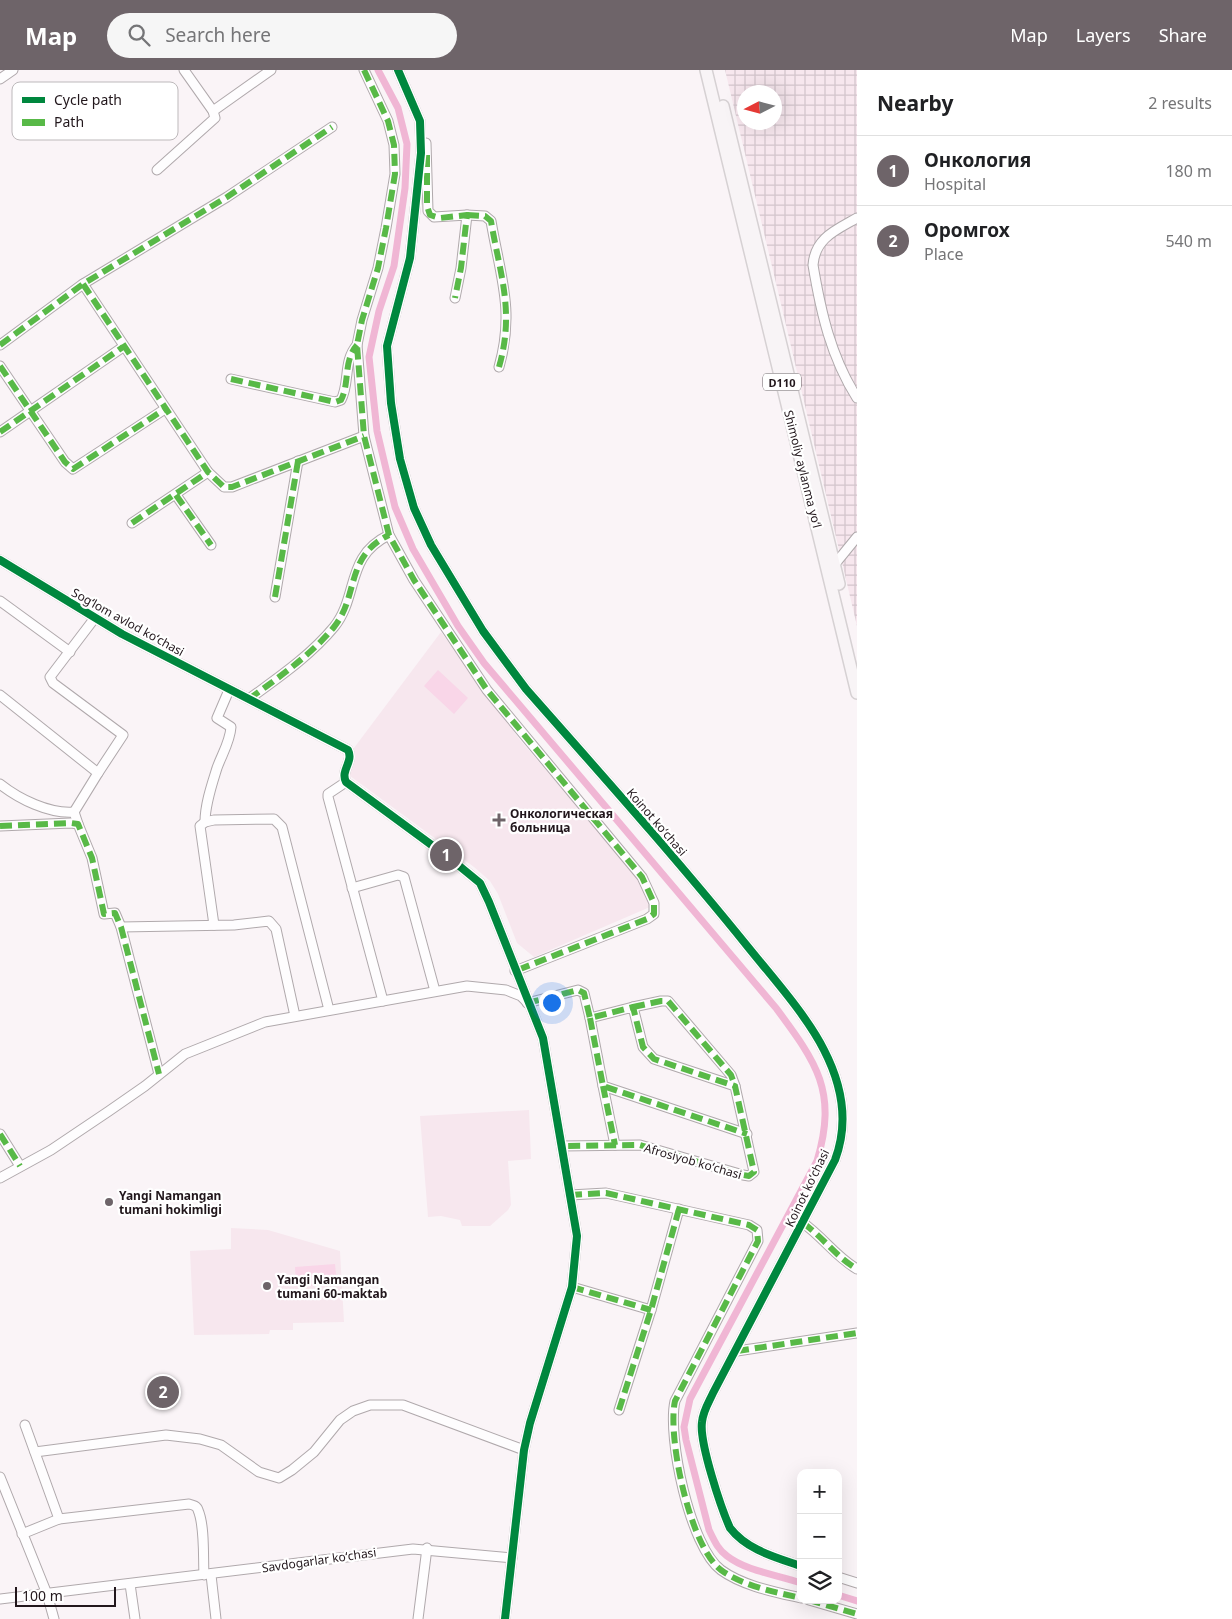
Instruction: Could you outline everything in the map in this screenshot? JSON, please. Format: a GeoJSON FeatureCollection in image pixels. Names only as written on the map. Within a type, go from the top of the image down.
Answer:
{"type":"FeatureCollection","features":[{"type":"Feature","properties":{"kind":"main road","name":"Shimoliy aylanma yoʻl"},"geometry":{"type":"LineString","coordinates":[[706,70],[725,130]]}},
{"type":"Feature","properties":{"kind":"main road","name":"Shimoliy aylanma yoʻl"},"geometry":{"type":"LineString","coordinates":[[714,70],[725,130],[857,693]]}},
{"type":"Feature","properties":{"kind":"main road","name":"Shimoliy aylanma yoʻl"},"geometry":{"type":"LineString","coordinates":[[766,299],[857,658]]}},
{"type":"Feature","properties":{"kind":"street"},"geometry":{"type":"LineString","coordinates":[[0,79],[13,70]]}},
{"type":"Feature","properties":{"kind":"street"},"geometry":{"type":"LineString","coordinates":[[157,170],[214,120],[214,111],[184,70]]}},
{"type":"Feature","properties":{"kind":"street"},"geometry":{"type":"LineString","coordinates":[[214,111],[271,70]]}},
{"type":"Feature","properties":{"kind":"street"},"geometry":{"type":"LineString","coordinates":[[364,70],[388,122],[394,145],[395,174],[378,268],[362,320],[357,345],[364,436],[389,535],[414,580],[487,690],[642,877],[655,907],[654,914],[647,918],[515,971]]}},
{"type":"Feature","properties":{"kind":"street"},"geometry":{"type":"LineString","coordinates":[[398,70],[416,108],[428,156],[426,188],[428,211],[434,217],[485,216],[491,221],[507,308],[504,348],[499,367]]}},
{"type":"Feature","properties":{"kind":"street","name":"Koinot koʻchasi"},"geometry":{"type":"LineString","coordinates":[[420,121],[421,152],[414,233],[410,258],[387,346],[391,403],[406,482],[414,508],[431,545],[483,630],[526,689],[710,901],[772,977],[824,1049],[837,1082],[842,1106],[842,1136],[835,1160],[704,1412],[702,1423],[702,1435],[719,1500],[730,1528],[737,1537],[758,1550],[797,1565]]}},
{"type":"Feature","properties":{"kind":"street"},"geometry":{"type":"LineString","coordinates":[[0,345],[83,284],[202,212],[332,127]]}},
{"type":"Feature","properties":{"kind":"street"},"geometry":{"type":"LineString","coordinates":[[454,298],[461,268],[467,215]]}},
{"type":"Feature","properties":{"kind":"street"},"geometry":{"type":"LineString","coordinates":[[857,218],[822,241],[814,254],[813,265],[834,357],[842,375],[857,398]]}},
{"type":"Feature","properties":{"kind":"street"},"geometry":{"type":"LineString","coordinates":[[83,284],[164,409],[208,472],[219,484],[228,488],[364,436]]}},
{"type":"Feature","properties":{"kind":"street"},"geometry":{"type":"LineString","coordinates":[[231,379],[335,402],[341,400],[344,394],[350,352],[357,345]]}},
{"type":"Feature","properties":{"kind":"street"},"geometry":{"type":"LineString","coordinates":[[0,432],[123,347]]}},
{"type":"Feature","properties":{"kind":"street"},"geometry":{"type":"LineString","coordinates":[[0,366],[68,467],[73,469],[164,409]]}},
{"type":"Feature","properties":{"kind":"street"},"geometry":{"type":"LineString","coordinates":[[275,597],[298,461]]}},
{"type":"Feature","properties":{"kind":"street"},"geometry":{"type":"LineString","coordinates":[[132,523],[208,472]]}},
{"type":"Feature","properties":{"kind":"street"},"geometry":{"type":"LineString","coordinates":[[176,494],[211,546]]}},
{"type":"Feature","properties":{"kind":"street"},"geometry":{"type":"LineString","coordinates":[[249,699],[311,652],[334,626],[339,620],[354,574],[362,557],[376,542],[389,535]]}},
{"type":"Feature","properties":{"kind":"street"},"geometry":{"type":"LineString","coordinates":[[834,564],[857,537]]}},
{"type":"Feature","properties":{"kind":"street","name":"Sogʻlom avlod koʻchasi"},"geometry":{"type":"LineString","coordinates":[[0,560],[94,619],[348,750],[350,759],[344,772],[346,782]]}},
{"type":"Feature","properties":{"kind":"street"},"geometry":{"type":"LineString","coordinates":[[0,602],[70,652]]}},
{"type":"Feature","properties":{"kind":"street"},"geometry":{"type":"LineString","coordinates":[[94,619],[51,675],[50,680],[123,734],[74,812],[92,858],[104,914],[115,913],[121,927],[159,1074]]}},
{"type":"Feature","properties":{"kind":"street"},"geometry":{"type":"LineString","coordinates":[[205,822],[205,813],[217,767],[230,735],[230,726],[217,718],[229,690]]}},
{"type":"Feature","properties":{"kind":"street"},"geometry":{"type":"LineString","coordinates":[[0,695],[98,772]]}},
{"type":"Feature","properties":{"kind":"street"},"geometry":{"type":"LineString","coordinates":[[383,1001],[328,797],[328,794],[346,782],[452,860],[480,883],[527,1003],[538,1024],[545,1048],[577,1236],[572,1287],[530,1423],[524,1450],[505,1619]]}},
{"type":"Feature","properties":{"kind":"street"},"geometry":{"type":"LineString","coordinates":[[0,784],[11,792],[51,810],[61,813],[74,812]]}},
{"type":"Feature","properties":{"kind":"street"},"geometry":{"type":"LineString","coordinates":[[214,925],[200,826],[205,822],[214,820],[274,819],[282,827],[330,1010]]}},
{"type":"Feature","properties":{"kind":"street"},"geometry":{"type":"LineString","coordinates":[[0,826],[78,824]]}},
{"type":"Feature","properties":{"kind":"street"},"geometry":{"type":"LineString","coordinates":[[352,888],[398,875],[404,877],[435,991]]}},
{"type":"Feature","properties":{"kind":"street"},"geometry":{"type":"LineString","coordinates":[[121,927],[214,925],[266,921],[273,924],[295,1016]]}},
{"type":"Feature","properties":{"kind":"street"},"geometry":{"type":"LineString","coordinates":[[0,1178],[51,1150],[109,1111],[185,1054],[264,1022],[467,986],[506,990],[521,996],[527,1003]]}},
{"type":"Feature","properties":{"kind":"street"},"geometry":{"type":"LineString","coordinates":[[527,1003],[581,990],[585,995],[615,1145]]}},
{"type":"Feature","properties":{"kind":"street","name":"Afrosiyob koʻchasi"},"geometry":{"type":"LineString","coordinates":[[562,1146],[615,1145],[653,1148],[749,1176],[754,1170],[736,1086],[731,1075],[668,1002],[661,1000],[590,1018]]}},
{"type":"Feature","properties":{"kind":"street"},"geometry":{"type":"LineString","coordinates":[[633,1007],[643,1047],[654,1059],[736,1086]]}},
{"type":"Feature","properties":{"kind":"street"},"geometry":{"type":"LineString","coordinates":[[603,1086],[747,1134]]}},
{"type":"Feature","properties":{"kind":"street"},"geometry":{"type":"LineString","coordinates":[[0,1134],[20,1166]]}},
{"type":"Feature","properties":{"kind":"street"},"geometry":{"type":"LineString","coordinates":[[570,1195],[599,1192],[749,1225],[757,1230],[759,1236],[719,1318],[675,1401],[672,1414],[674,1439],[694,1528],[705,1551],[722,1570],[750,1584],[797,1597]]}},
{"type":"Feature","properties":{"kind":"street"},"geometry":{"type":"LineString","coordinates":[[619,1410],[651,1310],[679,1209]]}},
{"type":"Feature","properties":{"kind":"street","name":"Koinot koʻchasi"},"geometry":{"type":"LineString","coordinates":[[803,1223],[821,1236],[846,1262],[857,1268]]}},
{"type":"Feature","properties":{"kind":"street"},"geometry":{"type":"LineString","coordinates":[[572,1287],[651,1310]]}},
{"type":"Feature","properties":{"kind":"street"},"geometry":{"type":"LineString","coordinates":[[737,1351],[857,1333]]}},
{"type":"Feature","properties":{"kind":"street"},"geometry":{"type":"LineString","coordinates":[[35,1452],[69,1446],[166,1435],[176,1436],[200,1439],[221,1445],[259,1472],[278,1478],[292,1470],[314,1452],[340,1420],[353,1411],[370,1405],[402,1405],[524,1450]]}},
{"type":"Feature","properties":{"kind":"street"},"geometry":{"type":"LineString","coordinates":[[25,1425],[59,1519]]}},
{"type":"Feature","properties":{"kind":"street"},"geometry":{"type":"LineString","coordinates":[[0,1477],[47,1594],[54,1619]]}},
{"type":"Feature","properties":{"kind":"street"},"geometry":{"type":"LineString","coordinates":[[22,1534],[59,1519],[189,1504],[194,1505],[198,1508],[216,1619]]}},
{"type":"Feature","properties":{"kind":"street"},"geometry":{"type":"LineString","coordinates":[[416,1619],[427,1548]]}},
{"type":"Feature","properties":{"kind":"street","name":"Savdogarlar koʻchasi"},"geometry":{"type":"LineString","coordinates":[[0,1599],[208,1575],[388,1551],[427,1548],[512,1558]]}},
{"type":"Feature","properties":{"kind":"street"},"geometry":{"type":"LineString","coordinates":[[842,1578],[857,1583]]}},
{"type":"Feature","properties":{"kind":"street"},"geometry":{"type":"LineString","coordinates":[[130,1584],[134,1619]]}},
{"type":"Feature","properties":{"kind":"street"},"geometry":{"type":"LineString","coordinates":[[823,1604],[857,1614]]}},
{"type":"Feature","properties":{"kind":"shaded area"},"geometry":{"type":"Polygon","coordinates":[[[725,70],[857,70],[857,626],[739,130],[782,130],[782,85],[737,85],[737,120],[725,70]]]}},
{"type":"Feature","properties":{"kind":"shaded area","name":"Онкологическая больница"},"geometry":{"type":"Polygon","coordinates":[[[441,632],[520,740],[640,879],[650,907],[534,957],[517,943],[498,894],[490,881],[474,867],[346,773],[353,757],[354,748],[441,632]]]}},
{"type":"Feature","properties":{"kind":"shaded area"},"geometry":{"type":"Polygon","coordinates":[[[438,670],[468,698],[454,714],[424,686],[438,670]]]}},
{"type":"Feature","properties":{"kind":"shaded area"},"geometry":{"type":"Polygon","coordinates":[[[529,1110],[531,1159],[508,1161],[511,1205],[508,1210],[490,1226],[462,1226],[460,1220],[441,1216],[428,1217],[420,1116],[529,1110]]]}},
{"type":"Feature","properties":{"kind":"shaded area","name":"Yangi Namangan tumani 60-maktab"},"geometry":{"type":"Polygon","coordinates":[[[231,1228],[268,1230],[340,1251],[344,1322],[293,1323],[293,1330],[270,1330],[269,1334],[194,1335],[190,1251],[231,1249],[231,1228]]]}},
{"type":"Feature","properties":{"kind":"shaded area"},"geometry":{"type":"Polygon","coordinates":[[[335,1264],[337,1284],[296,1287],[295,1267],[335,1264]]]}},
{"type":"Feature","properties":{"kind":"waterway"},"geometry":{"type":"LineString","coordinates":[[378,70],[398,108],[407,144],[405,188],[394,266],[379,311],[369,357],[377,431],[395,507],[413,549],[458,626],[484,663],[776,1008],[812,1062],[824,1096],[823,1137],[817,1161],[690,1399],[684,1427],[709,1530],[719,1548],[724,1554],[743,1565],[797,1582]]}},
{"type":"Feature","properties":{"kind":"waterway"},"geometry":{"type":"LineString","coordinates":[[842,1596],[857,1601]]}},
{"type":"Feature","properties":{"kind":"marked path"},"geometry":{"type":"LineString","coordinates":[[364,70],[388,121],[394,145],[395,174],[386,228],[378,268],[362,320],[357,345],[364,436],[389,535],[414,580],[487,690],[642,877],[654,903],[654,914],[647,919],[515,971]]}},
{"type":"Feature","properties":{"kind":"marked path"},"geometry":{"type":"LineString","coordinates":[[0,345],[83,284],[227,197],[332,127]]}},
{"type":"Feature","properties":{"kind":"marked path"},"geometry":{"type":"LineString","coordinates":[[427,155],[427,206],[430,215],[440,218],[467,215],[461,268],[455,298]]}},
{"type":"Feature","properties":{"kind":"marked path"},"geometry":{"type":"LineString","coordinates":[[467,215],[485,216],[491,221],[502,276],[506,310],[504,347],[499,367]]}},
{"type":"Feature","properties":{"kind":"marked path"},"geometry":{"type":"LineString","coordinates":[[83,284],[208,472],[224,487],[232,487],[364,436]]}},
{"type":"Feature","properties":{"kind":"marked path"},"geometry":{"type":"LineString","coordinates":[[231,379],[335,402],[341,400],[344,393],[348,365],[357,345]]}},
{"type":"Feature","properties":{"kind":"marked path"},"geometry":{"type":"LineString","coordinates":[[0,432],[123,347]]}},
{"type":"Feature","properties":{"kind":"marked path"},"geometry":{"type":"LineString","coordinates":[[0,366],[65,462],[73,469],[165,409]]}},
{"type":"Feature","properties":{"kind":"marked path"},"geometry":{"type":"LineString","coordinates":[[275,597],[298,461]]}},
{"type":"Feature","properties":{"kind":"marked path"},"geometry":{"type":"LineString","coordinates":[[132,523],[208,472]]}},
{"type":"Feature","properties":{"kind":"marked path"},"geometry":{"type":"LineString","coordinates":[[176,495],[211,545]]}},
{"type":"Feature","properties":{"kind":"marked path"},"geometry":{"type":"LineString","coordinates":[[249,699],[283,674],[325,638],[342,615],[354,577],[365,554],[375,544],[389,535]]}},
{"type":"Feature","properties":{"kind":"marked path"},"geometry":{"type":"LineString","coordinates":[[0,826],[78,824],[92,858],[104,914],[115,913],[121,927],[159,1074]]}},
{"type":"Feature","properties":{"kind":"marked path"},"geometry":{"type":"LineString","coordinates":[[527,1003],[578,990],[584,993],[590,1018],[633,1007],[643,1047],[654,1059],[735,1086],[754,1172],[749,1176],[743,1175],[640,1145],[562,1146]]}},
{"type":"Feature","properties":{"kind":"marked path"},"geometry":{"type":"LineString","coordinates":[[633,1007],[668,1001],[731,1075],[735,1086]]}},
{"type":"Feature","properties":{"kind":"marked path"},"geometry":{"type":"LineString","coordinates":[[590,1018],[603,1086],[747,1134]]}},
{"type":"Feature","properties":{"kind":"marked path"},"geometry":{"type":"LineString","coordinates":[[603,1086],[615,1145]]}},
{"type":"Feature","properties":{"kind":"marked path"},"geometry":{"type":"LineString","coordinates":[[0,1134],[20,1166]]}},
{"type":"Feature","properties":{"kind":"marked path"},"geometry":{"type":"LineString","coordinates":[[570,1195],[606,1193],[749,1225],[757,1230],[758,1241],[675,1401],[673,1418],[674,1439],[683,1490],[700,1539],[710,1558],[721,1570],[730,1576],[760,1588],[797,1597]]}},
{"type":"Feature","properties":{"kind":"marked path"},"geometry":{"type":"LineString","coordinates":[[619,1410],[651,1310],[679,1209]]}},
{"type":"Feature","properties":{"kind":"marked path"},"geometry":{"type":"LineString","coordinates":[[803,1223],[857,1269]]}},
{"type":"Feature","properties":{"kind":"marked path"},"geometry":{"type":"LineString","coordinates":[[572,1287],[651,1310]]}},
{"type":"Feature","properties":{"kind":"marked path"},"geometry":{"type":"LineString","coordinates":[[737,1351],[857,1333]]}},
{"type":"Feature","properties":{"kind":"marked path"},"geometry":{"type":"LineString","coordinates":[[823,1604],[857,1614]]}},
{"type":"Feature","properties":{"kind":"cycle path"},"geometry":{"type":"LineString","coordinates":[[398,70],[420,121],[421,153],[410,258],[387,346],[391,403],[400,459],[414,508],[431,545],[483,631],[526,689],[666,849],[789,997],[824,1050],[839,1090],[842,1104],[842,1132],[835,1160],[713,1393],[702,1422],[707,1459],[716,1491],[730,1528],[737,1536],[753,1547],[797,1565]]}},
{"type":"Feature","properties":{"kind":"cycle path"},"geometry":{"type":"LineString","coordinates":[[0,560],[122,634],[348,750],[346,782],[452,860],[480,883],[543,1038],[577,1236],[572,1287],[530,1423],[524,1450],[505,1619]]}},
{"type":"Feature","properties":{"kind":"place","name":"Онкологическая больница"},"geometry":{"type":"Point","coordinates":[499,820]}},
{"type":"Feature","properties":{"kind":"place","name":"Онкология"},"geometry":{"type":"Point","coordinates":[446,855]}},
{"type":"Feature","properties":{"kind":"place","name":"Yangi Namangan tumani hokimligi"},"geometry":{"type":"Point","coordinates":[109,1202]}},
{"type":"Feature","properties":{"kind":"place","name":"Yangi Namangan tumani 60-maktab"},"geometry":{"type":"Point","coordinates":[267,1286]}},
{"type":"Feature","properties":{"kind":"place","name":"Оромгох"},"geometry":{"type":"Point","coordinates":[163,1392]}}]}
